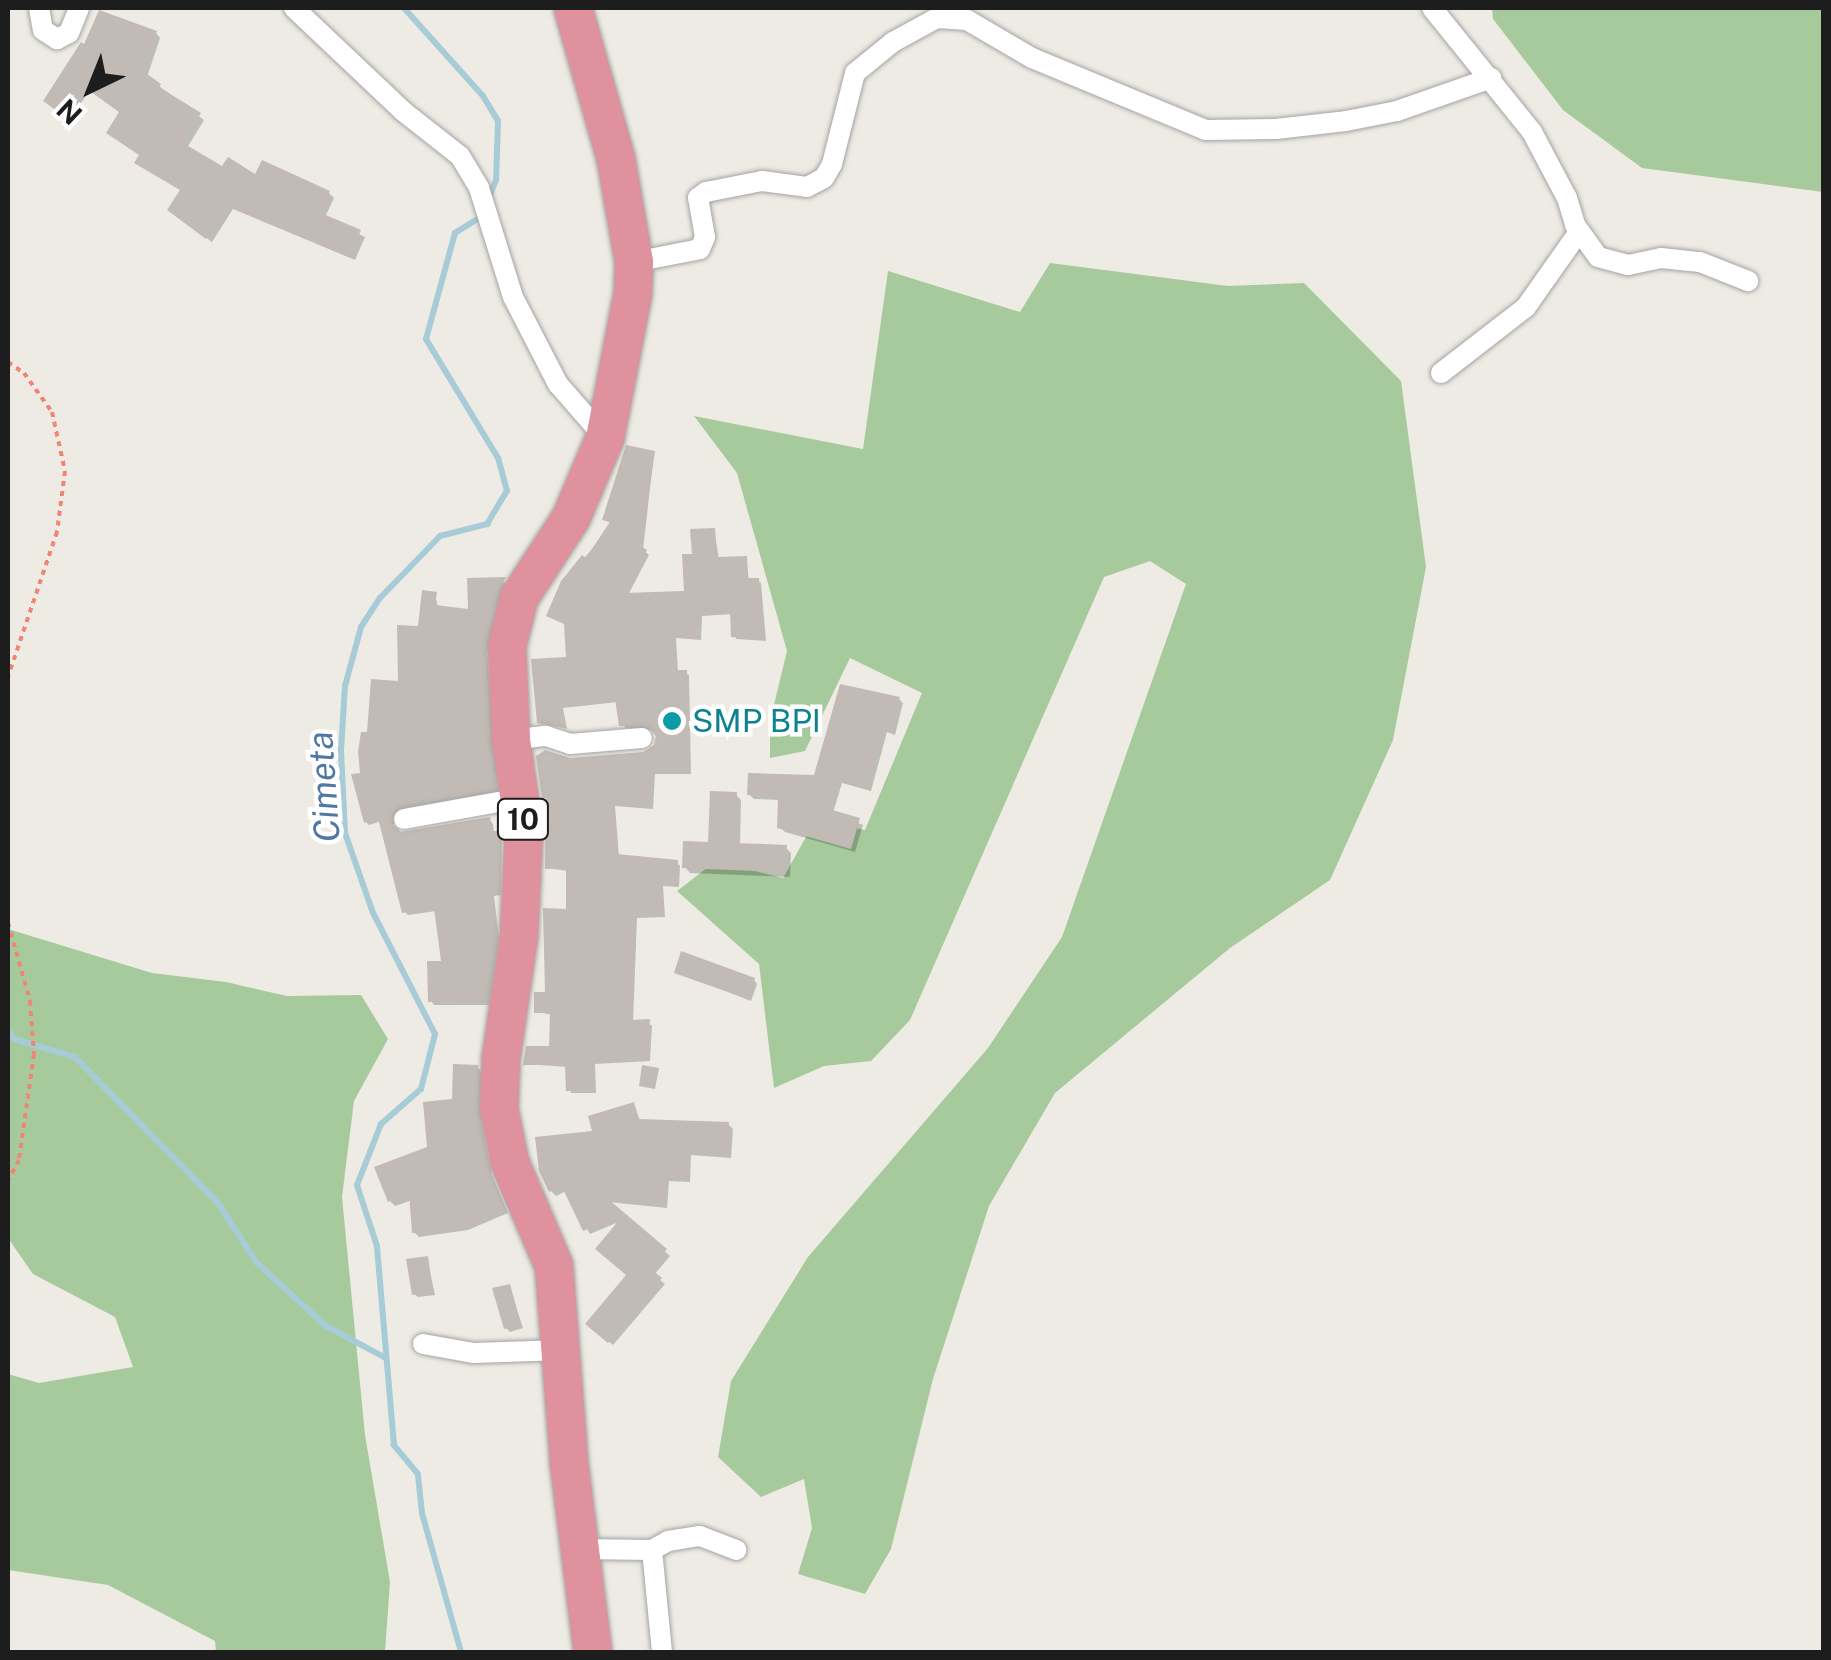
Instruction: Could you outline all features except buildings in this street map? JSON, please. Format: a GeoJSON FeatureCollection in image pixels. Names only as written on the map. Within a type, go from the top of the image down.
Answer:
{"type":"FeatureCollection","features":[{"type":"Feature","properties":{"kind":"highway","name":"10"},"geometry":{"type":"LineString","coordinates":[[573,8],[616,159],[634,262],[633,294],[605,438],[571,518],[529,580],[512,621],[506,674],[521,798],[520,935],[501,1059],[500,1109],[510,1163],[554,1266],[579,1549],[594,1649]]}},
{"type":"Feature","properties":{"kind":"street"},"geometry":{"type":"LineString","coordinates":[[38,8],[43,30],[56,40],[69,33],[79,8]]}},
{"type":"Feature","properties":{"kind":"street"},"geometry":{"type":"LineString","coordinates":[[294,8],[404,112],[460,156],[479,188],[513,298],[558,384],[605,438]]}},
{"type":"Feature","properties":{"kind":"street"},"geometry":{"type":"LineString","coordinates":[[1432,8],[1491,78],[1547,156],[1579,232],[1598,257],[1610,264],[1661,258],[1700,262],[1748,281]]}},
{"type":"Feature","properties":{"kind":"street"},"geometry":{"type":"LineString","coordinates":[[634,262],[700,249],[705,237],[698,198],[706,192],[762,181],[806,188],[817,184],[832,164],[855,72],[893,42],[937,18],[966,20],[1032,58],[1206,130],[1256,130],[1346,121],[1397,111],[1491,78]]}},
{"type":"Feature","properties":{"kind":"street"},"geometry":{"type":"LineString","coordinates":[[1441,373],[1526,307],[1579,232]]}},
{"type":"Feature","properties":{"kind":"street"},"geometry":{"type":"LineString","coordinates":[[511,740],[546,736],[570,744],[642,738]]}},
{"type":"Feature","properties":{"kind":"street"},"geometry":{"type":"LineString","coordinates":[[404,819],[521,798]]}},
{"type":"Feature","properties":{"kind":"street"},"geometry":{"type":"LineString","coordinates":[[422,1344],[474,1353],[562,1350]]}},
{"type":"Feature","properties":{"kind":"street"},"geometry":{"type":"LineString","coordinates":[[579,1549],[652,1550],[668,1541],[700,1536],[736,1550]]}},
{"type":"Feature","properties":{"kind":"street"},"geometry":{"type":"LineString","coordinates":[[652,1550],[662,1652]]}},
{"type":"Feature","properties":{"kind":"path"},"geometry":{"type":"LineString","coordinates":[[8,362],[24,373],[52,412],[65,470],[57,532],[8,677]]}},
{"type":"Feature","properties":{"kind":"path"},"geometry":{"type":"LineString","coordinates":[[8,923],[30,1000],[34,1054],[19,1160],[8,1181]]}},
{"type":"Feature","properties":{"kind":"green space"},"geometry":{"type":"Polygon","coordinates":[[[1492,8],[1823,8],[1823,192],[1642,168],[1563,110],[1493,19],[1492,8]]]}},
{"type":"Feature","properties":{"kind":"green space"},"geometry":{"type":"Polygon","coordinates":[[[1050,263],[1228,286],[1304,283],[1401,381],[1426,567],[1393,740],[1330,880],[1230,948],[1055,1093],[989,1206],[933,1379],[891,1549],[865,1594],[798,1574],[812,1528],[804,1479],[761,1497],[718,1457],[731,1381],[808,1257],[988,1048],[1062,937],[1186,584],[1150,561],[1104,577],[910,1020],[871,1061],[824,1066],[774,1088],[759,964],[677,891],[716,861],[783,878],[815,821],[865,830],[922,693],[850,658],[805,751],[770,758],[770,721],[787,651],[737,473],[694,416],[863,449],[888,271],[1020,312],[1050,263]]]}},
{"type":"Feature","properties":{"kind":"green space"},"geometry":{"type":"Polygon","coordinates":[[[8,929],[152,973],[226,982],[287,996],[361,995],[388,1039],[354,1101],[342,1197],[365,1435],[390,1582],[385,1652],[216,1652],[215,1641],[108,1585],[8,1570],[8,1374],[39,1383],[133,1367],[115,1317],[33,1274],[8,1238],[8,929]]]}},
{"type":"Feature","properties":{"kind":"waterway","name":"Cimeta"},"geometry":{"type":"LineString","coordinates":[[404,8],[483,96],[498,121],[496,180],[488,200]]}},
{"type":"Feature","properties":{"kind":"waterway","name":"Cimeta"},"geometry":{"type":"LineString","coordinates":[[461,1652],[422,1513],[418,1474],[394,1445],[377,1246],[357,1185],[381,1124],[421,1089],[435,1034],[373,913],[345,833],[341,751],[345,686],[361,627],[380,598],[440,536],[487,524],[507,491],[498,458],[426,339],[455,233],[482,216]]}},
{"type":"Feature","properties":{"kind":"waterway"},"geometry":{"type":"LineString","coordinates":[[8,1030],[14,1039],[75,1057],[218,1203],[257,1263],[326,1326],[386,1358]]}},
{"type":"Feature","properties":{"kind":"place","name":"SMP BPI"},"geometry":{"type":"Point","coordinates":[672,721]}}]}
